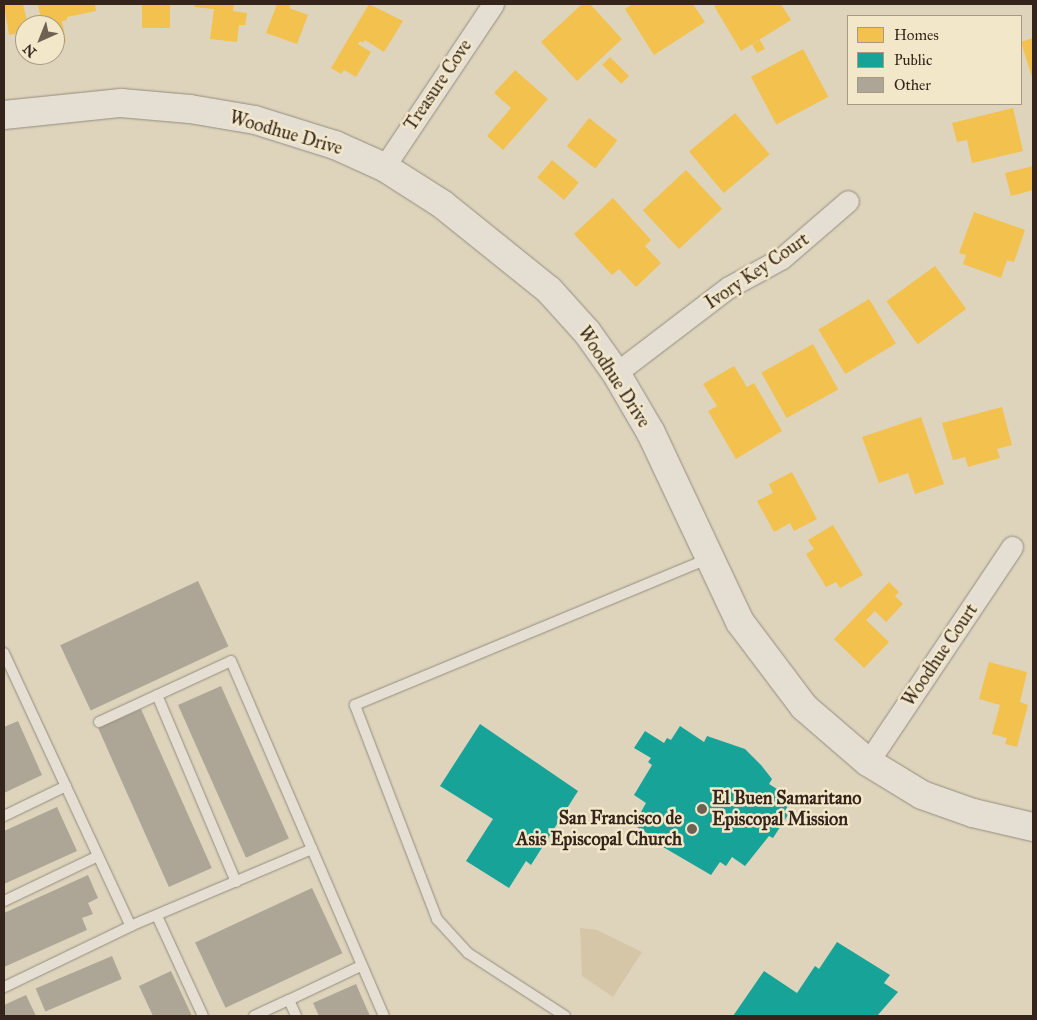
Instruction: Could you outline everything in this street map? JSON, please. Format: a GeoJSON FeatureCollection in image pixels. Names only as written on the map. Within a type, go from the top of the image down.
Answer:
{"type":"FeatureCollection","features":[{"type":"Feature","properties":{"kind":"street","name":"Treasure Cove"},"geometry":{"type":"LineString","coordinates":[[384,167],[493,4]]}},
{"type":"Feature","properties":{"kind":"street","name":"Woodhue Drive"},"geometry":{"type":"LineString","coordinates":[[4,116],[121,103],[190,109],[255,120],[334,145],[384,167],[442,204],[549,290],[587,332],[616,373],[650,433],[708,559],[740,622],[771,667],[804,707],[868,762],[922,795],[973,813],[1033,827]]}},
{"type":"Feature","properties":{"kind":"street","name":"Ivory Key Court"},"geometry":{"type":"LineString","coordinates":[[616,373],[729,287],[782,258],[848,201]]}},
{"type":"Feature","properties":{"kind":"street","name":"Woodhue Court"},"geometry":{"type":"LineString","coordinates":[[868,762],[1012,547]]}},
{"type":"Feature","properties":{"kind":"lane"},"geometry":{"type":"LineString","coordinates":[[565,1016],[468,954],[437,919],[355,705],[708,559]]}},
{"type":"Feature","properties":{"kind":"lane"},"geometry":{"type":"LineString","coordinates":[[4,654],[130,926]]}},
{"type":"Feature","properties":{"kind":"lane"},"geometry":{"type":"LineString","coordinates":[[99,722],[231,661],[384,1016]]}},
{"type":"Feature","properties":{"kind":"lane"},"geometry":{"type":"LineString","coordinates":[[157,695],[236,882]]}},
{"type":"Feature","properties":{"kind":"lane"},"geometry":{"type":"LineString","coordinates":[[4,816],[66,786]]}},
{"type":"Feature","properties":{"kind":"lane"},"geometry":{"type":"LineString","coordinates":[[4,986],[130,926],[312,849]]}},
{"type":"Feature","properties":{"kind":"lane"},"geometry":{"type":"LineString","coordinates":[[4,901],[98,856]]}},
{"type":"Feature","properties":{"kind":"lane"},"geometry":{"type":"LineString","coordinates":[[157,916],[203,1016]]}},
{"type":"Feature","properties":{"kind":"lane"},"geometry":{"type":"LineString","coordinates":[[254,1016],[361,966]]}},
{"type":"Feature","properties":{"kind":"lane"},"geometry":{"type":"LineString","coordinates":[[289,1000],[296,1016]]}},
{"type":"Feature","properties":{"kind":"shaded area"},"geometry":{"type":"Polygon","coordinates":[[[580,928],[597,930],[642,952],[613,997],[582,976],[580,928]]]}},
{"type":"Feature","properties":{"kind":"building: Homes"},"geometry":{"type":"Polygon","coordinates":[[[4,4],[23,4],[26,15],[15,15],[15,34],[9,35],[4,4]]]}},
{"type":"Feature","properties":{"kind":"building: Homes"},"geometry":{"type":"Polygon","coordinates":[[[38,4],[95,4],[96,11],[67,17],[67,20],[65,20],[65,15],[40,15],[38,4]]]}},
{"type":"Feature","properties":{"kind":"building: Homes"},"geometry":{"type":"Polygon","coordinates":[[[142,4],[170,4],[170,28],[142,28],[142,4]]]}},
{"type":"Feature","properties":{"kind":"building: Homes"},"geometry":{"type":"Polygon","coordinates":[[[195,4],[234,4],[233,11],[247,13],[245,25],[239,25],[237,42],[210,39],[214,9],[194,7],[195,4]]]}},
{"type":"Feature","properties":{"kind":"building: Homes"},"geometry":{"type":"Polygon","coordinates":[[[277,4],[291,4],[289,8],[308,15],[297,44],[266,33],[277,4]]]}},
{"type":"Feature","properties":{"kind":"building: Homes"},"geometry":{"type":"Polygon","coordinates":[[[369,4],[403,21],[384,52],[365,40],[363,43],[360,41],[358,44],[371,52],[356,77],[344,70],[341,74],[331,68],[369,4]]]}},
{"type":"Feature","properties":{"kind":"building: Homes"},"geometry":{"type":"Polygon","coordinates":[[[582,4],[590,4],[622,39],[577,81],[541,42],[582,4]]]}},
{"type":"Feature","properties":{"kind":"building: Homes"},"geometry":{"type":"Polygon","coordinates":[[[633,4],[693,4],[705,22],[654,55],[625,9],[633,4]]]}},
{"type":"Feature","properties":{"kind":"building: Homes"},"geometry":{"type":"Polygon","coordinates":[[[718,4],[781,4],[791,20],[741,51],[714,6],[718,4]]]}},
{"type":"Feature","properties":{"kind":"building: Homes"},"geometry":{"type":"Polygon","coordinates":[[[1033,38],[1033,80],[1022,45],[1022,42],[1033,38]]]}},
{"type":"Feature","properties":{"kind":"building: Homes"},"geometry":{"type":"Polygon","coordinates":[[[760,40],[765,49],[757,53],[752,44],[760,40]]]}},
{"type":"Feature","properties":{"kind":"building: Homes"},"geometry":{"type":"Polygon","coordinates":[[[803,49],[828,97],[776,124],[751,77],[803,49]]]}},
{"type":"Feature","properties":{"kind":"building: Homes"},"geometry":{"type":"Polygon","coordinates":[[[610,57],[629,76],[621,84],[602,65],[610,57]]]}},
{"type":"Feature","properties":{"kind":"building: Homes"},"geometry":{"type":"Polygon","coordinates":[[[515,70],[548,99],[503,150],[487,136],[511,108],[494,93],[515,70]]]}},
{"type":"Feature","properties":{"kind":"building: Homes"},"geometry":{"type":"Polygon","coordinates":[[[1013,108],[1023,151],[972,163],[967,140],[957,142],[952,123],[1013,108]]]}},
{"type":"Feature","properties":{"kind":"building: Homes"},"geometry":{"type":"Polygon","coordinates":[[[735,113],[770,154],[724,193],[689,152],[735,113]]]}},
{"type":"Feature","properties":{"kind":"building: Homes"},"geometry":{"type":"Polygon","coordinates":[[[589,118],[617,140],[595,169],[567,146],[589,118]]]}},
{"type":"Feature","properties":{"kind":"building: Homes"},"geometry":{"type":"Polygon","coordinates":[[[552,160],[579,182],[564,200],[537,178],[552,160]]]}},
{"type":"Feature","properties":{"kind":"building: Homes"},"geometry":{"type":"Polygon","coordinates":[[[1033,166],[1033,190],[1011,196],[1005,173],[1033,166]]]}},
{"type":"Feature","properties":{"kind":"building: Homes"},"geometry":{"type":"Polygon","coordinates":[[[686,170],[722,209],[679,249],[643,210],[686,170]]]}},
{"type":"Feature","properties":{"kind":"building: Homes"},"geometry":{"type":"Polygon","coordinates":[[[613,198],[651,240],[645,246],[661,263],[636,287],[619,269],[612,275],[574,234],[613,198]]]}},
{"type":"Feature","properties":{"kind":"building: Homes"},"geometry":{"type":"Polygon","coordinates":[[[974,212],[1025,230],[1014,262],[1007,260],[1001,278],[963,264],[966,255],[959,253],[974,212]]]}},
{"type":"Feature","properties":{"kind":"building: Homes"},"geometry":{"type":"Polygon","coordinates":[[[935,266],[966,309],[918,344],[886,301],[935,266]]]}},
{"type":"Feature","properties":{"kind":"building: Homes"},"geometry":{"type":"Polygon","coordinates":[[[869,299],[896,344],[845,374],[818,329],[869,299]]]}},
{"type":"Feature","properties":{"kind":"building: Homes"},"geometry":{"type":"Polygon","coordinates":[[[813,344],[838,389],[787,418],[761,373],[813,344]]]}},
{"type":"Feature","properties":{"kind":"building: Homes"},"geometry":{"type":"Polygon","coordinates":[[[734,366],[747,387],[754,383],[782,431],[736,459],[708,411],[717,406],[703,384],[734,366]]]}},
{"type":"Feature","properties":{"kind":"building: Homes"},"geometry":{"type":"Polygon","coordinates":[[[1002,407],[1012,445],[997,449],[1000,458],[968,467],[965,457],[953,460],[942,423],[1002,407]]]}},
{"type":"Feature","properties":{"kind":"building: Homes"},"geometry":{"type":"Polygon","coordinates":[[[921,417],[944,484],[915,494],[908,473],[879,483],[862,437],[921,417]]]}},
{"type":"Feature","properties":{"kind":"building: Homes"},"geometry":{"type":"Polygon","coordinates":[[[792,472],[817,519],[794,531],[790,523],[774,532],[757,501],[773,493],[769,484],[792,472]]]}},
{"type":"Feature","properties":{"kind":"building: Homes"},"geometry":{"type":"Polygon","coordinates":[[[833,525],[863,575],[840,588],[836,582],[826,587],[806,554],[814,549],[808,540],[833,525]]]}},
{"type":"Feature","properties":{"kind":"building: Homes"},"geometry":{"type":"Polygon","coordinates":[[[889,582],[899,592],[895,596],[903,604],[886,622],[875,611],[866,620],[889,642],[864,668],[834,639],[889,582]]]}},
{"type":"Feature","properties":{"kind":"building: Homes"},"geometry":{"type":"Polygon","coordinates":[[[989,662],[1027,672],[1020,702],[1028,705],[1017,747],[1005,744],[1007,738],[992,734],[1000,705],[979,699],[989,662]]]}},
{"type":"Feature","properties":{"kind":"building: Public"},"geometry":{"type":"Polygon","coordinates":[[[480,724],[578,791],[531,865],[526,861],[509,888],[466,861],[493,819],[440,786],[480,724]]]}},
{"type":"Feature","properties":{"kind":"building: Public"},"geometry":{"type":"Polygon","coordinates":[[[680,726],[704,742],[707,736],[745,749],[772,779],[769,784],[793,799],[784,812],[788,815],[773,838],[769,836],[745,866],[732,857],[726,866],[720,862],[711,875],[663,847],[665,844],[637,827],[645,815],[641,812],[646,803],[634,795],[652,765],[648,762],[651,758],[634,748],[645,731],[664,743],[667,738],[671,740],[680,726]]]}},
{"type":"Feature","properties":{"kind":"building: Public"},"geometry":{"type":"Polygon","coordinates":[[[837,942],[890,975],[884,983],[898,992],[877,1016],[733,1016],[764,971],[797,993],[815,966],[819,969],[837,942]]]}},
{"type":"Feature","properties":{"kind":"building: Other"},"geometry":{"type":"Polygon","coordinates":[[[198,581],[228,646],[91,710],[60,645],[198,581]]]}},
{"type":"Feature","properties":{"kind":"building: Other"},"geometry":{"type":"Polygon","coordinates":[[[221,686],[289,839],[246,858],[178,705],[221,686]]]}},
{"type":"Feature","properties":{"kind":"building: Other"},"geometry":{"type":"Polygon","coordinates":[[[141,709],[212,868],[169,887],[98,728],[141,709]]]}},
{"type":"Feature","properties":{"kind":"building: Other"},"geometry":{"type":"Polygon","coordinates":[[[18,721],[42,775],[4,793],[4,727],[18,721]]]}},
{"type":"Feature","properties":{"kind":"building: Other"},"geometry":{"type":"Polygon","coordinates":[[[57,807],[77,851],[4,884],[4,831],[57,807]]]}},
{"type":"Feature","properties":{"kind":"building: Other"},"geometry":{"type":"Polygon","coordinates":[[[88,875],[98,898],[88,903],[93,914],[82,918],[87,930],[4,967],[4,913],[88,875]]]}},
{"type":"Feature","properties":{"kind":"building: Other"},"geometry":{"type":"Polygon","coordinates":[[[312,888],[342,953],[226,1008],[195,943],[312,888]]]}},
{"type":"Feature","properties":{"kind":"building: Other"},"geometry":{"type":"Polygon","coordinates":[[[112,956],[122,979],[45,1011],[36,988],[112,956]]]}},
{"type":"Feature","properties":{"kind":"building: Other"},"geometry":{"type":"Polygon","coordinates":[[[171,971],[192,1016],[153,1016],[139,986],[171,971]]]}},
{"type":"Feature","properties":{"kind":"building: Other"},"geometry":{"type":"Polygon","coordinates":[[[356,984],[370,1016],[319,1016],[313,1003],[356,984]]]}},
{"type":"Feature","properties":{"kind":"building: Other"},"geometry":{"type":"Polygon","coordinates":[[[26,995],[36,1016],[4,1016],[4,1005],[26,995]]]}},
{"type":"Feature","properties":{"kind":"place","name":"El Buen Samaritano Episcopal Mission"},"geometry":{"type":"Point","coordinates":[702,809]}},
{"type":"Feature","properties":{"kind":"place","name":"San Francisco de Asis Episcopal Church"},"geometry":{"type":"Point","coordinates":[692,829]}}]}
